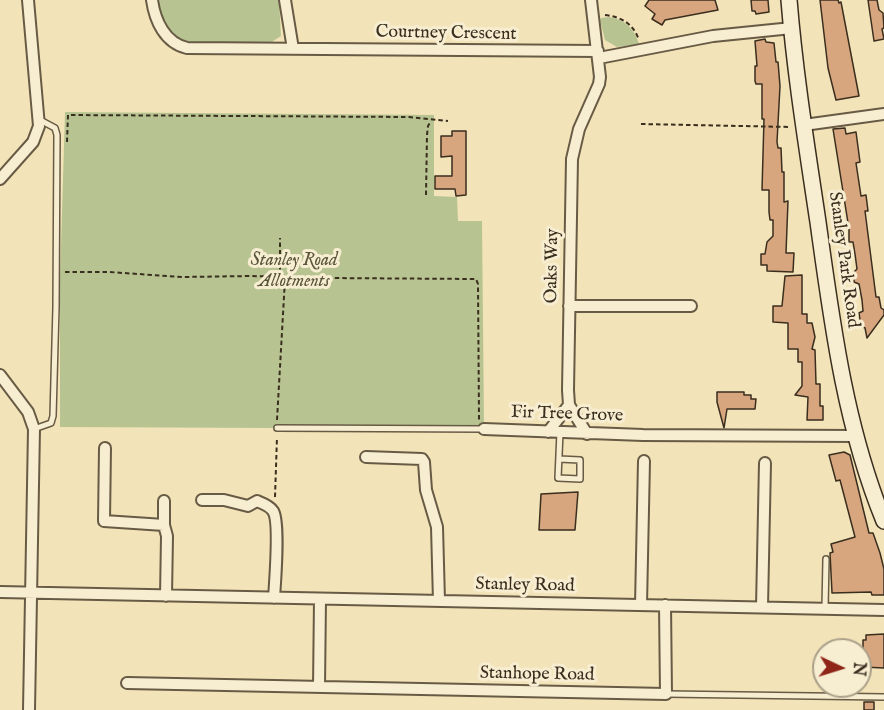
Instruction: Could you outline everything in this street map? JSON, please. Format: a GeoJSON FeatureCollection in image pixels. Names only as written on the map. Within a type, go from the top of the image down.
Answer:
{"type":"FeatureCollection","features":[{"type":"Feature","properties":{"kind":"street"},"geometry":{"type":"LineString","coordinates":[[0,179],[33,142],[40,123],[28,0]]}},
{"type":"Feature","properties":{"kind":"street","name":"Courtney Crescent"},"geometry":{"type":"LineString","coordinates":[[152,0],[167,37],[178,46],[194,49],[598,55],[713,36],[792,28]]}},
{"type":"Feature","properties":{"kind":"street"},"geometry":{"type":"LineString","coordinates":[[285,0],[293,49]]}},
{"type":"Feature","properties":{"kind":"street","name":"Oaks Way"},"geometry":{"type":"LineString","coordinates":[[569,405],[572,159],[579,129],[599,84],[591,0]]}},
{"type":"Feature","properties":{"kind":"street","name":"Stanley Park Road"},"geometry":{"type":"LineString","coordinates":[[789,0],[804,125],[837,356],[856,436],[872,492],[884,521]]}},
{"type":"Feature","properties":{"kind":"street"},"geometry":{"type":"LineString","coordinates":[[804,125],[884,114]]}},
{"type":"Feature","properties":{"kind":"street"},"geometry":{"type":"LineString","coordinates":[[569,306],[691,306]]}},
{"type":"Feature","properties":{"kind":"street"},"geometry":{"type":"LineString","coordinates":[[0,375],[32,423],[29,710]]}},
{"type":"Feature","properties":{"kind":"street"},"geometry":{"type":"LineString","coordinates":[[554,432],[569,405],[587,434]]}},
{"type":"Feature","properties":{"kind":"street","name":"Fir Tree Grove"},"geometry":{"type":"LineString","coordinates":[[481,428],[587,434],[856,436]]}},
{"type":"Feature","properties":{"kind":"street"},"geometry":{"type":"LineString","coordinates":[[105,448],[104,521],[164,525]]}},
{"type":"Feature","properties":{"kind":"street"},"geometry":{"type":"LineString","coordinates":[[366,457],[422,459],[424,462],[426,490],[437,527],[439,601]]}},
{"type":"Feature","properties":{"kind":"street"},"geometry":{"type":"LineString","coordinates":[[641,605],[644,460]]}},
{"type":"Feature","properties":{"kind":"street"},"geometry":{"type":"LineString","coordinates":[[762,607],[765,463]]}},
{"type":"Feature","properties":{"kind":"street"},"geometry":{"type":"LineString","coordinates":[[202,500],[224,500],[248,506],[257,501],[274,512],[276,526],[274,598]]}},
{"type":"Feature","properties":{"kind":"street"},"geometry":{"type":"LineString","coordinates":[[164,501],[164,525],[167,536],[166,596]]}},
{"type":"Feature","properties":{"kind":"street","name":"Stanley Road"},"geometry":{"type":"LineString","coordinates":[[0,592],[884,610]]}},
{"type":"Feature","properties":{"kind":"street"},"geometry":{"type":"LineString","coordinates":[[319,687],[320,598]]}},
{"type":"Feature","properties":{"kind":"street"},"geometry":{"type":"LineString","coordinates":[[665,605],[666,694]]}},
{"type":"Feature","properties":{"kind":"street","name":"Stanhope Road"},"geometry":{"type":"LineString","coordinates":[[127,683],[666,694]]}},
{"type":"Feature","properties":{"kind":"lane"},"geometry":{"type":"LineString","coordinates":[[32,423],[51,423],[54,410],[57,135],[55,128],[40,123]]}},
{"type":"Feature","properties":{"kind":"lane","name":"Fir Tree Grove"},"geometry":{"type":"LineString","coordinates":[[277,428],[481,428]]}},
{"type":"Feature","properties":{"kind":"lane"},"geometry":{"type":"LineString","coordinates":[[554,432],[559,459],[558,478],[580,479],[580,460],[559,459]]}},
{"type":"Feature","properties":{"kind":"lane"},"geometry":{"type":"LineString","coordinates":[[825,609],[826,559]]}},
{"type":"Feature","properties":{"kind":"lane"},"geometry":{"type":"LineString","coordinates":[[666,694],[884,697]]}},
{"type":"Feature","properties":{"kind":"path"},"geometry":{"type":"LineString","coordinates":[[593,15],[611,16],[628,22],[636,31],[641,49]]}},
{"type":"Feature","properties":{"kind":"path"},"geometry":{"type":"LineString","coordinates":[[66,151],[68,115],[409,117],[448,121]]}},
{"type":"Feature","properties":{"kind":"path"},"geometry":{"type":"LineString","coordinates":[[426,195],[427,135],[431,121]]}},
{"type":"Feature","properties":{"kind":"path"},"geometry":{"type":"LineString","coordinates":[[641,124],[804,125]]}},
{"type":"Feature","properties":{"kind":"path"},"geometry":{"type":"LineString","coordinates":[[280,238],[280,277]]}},
{"type":"Feature","properties":{"kind":"path"},"geometry":{"type":"LineString","coordinates":[[63,272],[182,277],[476,279],[478,284],[481,428]]}},
{"type":"Feature","properties":{"kind":"path"},"geometry":{"type":"LineString","coordinates":[[274,512],[285,278]]}},
{"type":"Feature","properties":{"kind":"green space"},"geometry":{"type":"Polygon","coordinates":[[[157,0],[279,0],[281,36],[270,43],[261,44],[182,42],[169,29],[157,0]]]}},
{"type":"Feature","properties":{"kind":"green space"},"geometry":{"type":"Polygon","coordinates":[[[608,17],[628,25],[639,44],[617,47],[605,40],[600,20],[608,17]]]}},
{"type":"Feature","properties":{"kind":"green space","name":"Stanley Road Allotments"},"geometry":{"type":"Polygon","coordinates":[[[65,112],[434,115],[434,196],[457,197],[458,221],[482,221],[484,429],[60,427],[60,279],[65,112]]]}},
{"type":"Feature","properties":{"kind":"building"},"geometry":{"type":"Polygon","coordinates":[[[649,0],[715,0],[718,10],[665,20],[662,25],[652,19],[655,14],[645,6],[649,0]]]}},
{"type":"Feature","properties":{"kind":"building"},"geometry":{"type":"Polygon","coordinates":[[[751,0],[768,0],[769,12],[756,14],[752,11],[751,0]]]}},
{"type":"Feature","properties":{"kind":"building"},"geometry":{"type":"Polygon","coordinates":[[[820,0],[841,2],[859,96],[836,100],[828,68],[820,0]]]}},
{"type":"Feature","properties":{"kind":"building"},"geometry":{"type":"Polygon","coordinates":[[[868,0],[877,0],[879,10],[883,13],[884,39],[874,41],[868,0]]]}},
{"type":"Feature","properties":{"kind":"building"},"geometry":{"type":"Polygon","coordinates":[[[765,39],[766,42],[774,43],[776,62],[778,62],[780,86],[777,142],[778,148],[781,148],[782,172],[784,172],[784,202],[788,201],[786,253],[794,253],[793,272],[767,271],[767,265],[761,265],[761,254],[765,254],[767,242],[773,236],[773,220],[770,220],[769,212],[769,190],[762,190],[764,119],[762,119],[762,84],[756,84],[755,81],[755,66],[757,66],[755,41],[765,39]]]}},
{"type":"Feature","properties":{"kind":"building"},"geometry":{"type":"Polygon","coordinates":[[[845,128],[846,134],[856,132],[860,162],[856,163],[861,196],[866,195],[868,211],[865,211],[876,297],[879,297],[881,308],[884,310],[884,315],[867,338],[865,328],[861,326],[859,313],[863,311],[862,300],[859,284],[854,282],[854,272],[857,269],[855,254],[853,242],[849,242],[849,229],[833,129],[845,128]]]}},
{"type":"Feature","properties":{"kind":"building"},"geometry":{"type":"Polygon","coordinates":[[[452,131],[466,131],[466,195],[456,196],[455,189],[435,189],[435,176],[452,176],[452,156],[441,157],[441,136],[452,136],[452,131]]]}},
{"type":"Feature","properties":{"kind":"building"},"geometry":{"type":"Polygon","coordinates":[[[802,275],[802,314],[807,314],[807,323],[812,323],[815,337],[812,349],[815,350],[816,384],[820,384],[820,406],[823,406],[823,420],[807,420],[808,397],[795,395],[802,386],[802,362],[798,362],[798,349],[788,349],[788,323],[773,322],[773,306],[782,306],[785,276],[802,275]]]}},
{"type":"Feature","properties":{"kind":"building"},"geometry":{"type":"Polygon","coordinates":[[[717,392],[744,392],[744,395],[751,395],[751,399],[756,399],[755,409],[727,409],[724,428],[717,402],[717,392]]]}},
{"type":"Feature","properties":{"kind":"building"},"geometry":{"type":"Polygon","coordinates":[[[844,452],[850,455],[869,533],[873,533],[880,553],[884,569],[884,595],[872,595],[871,592],[832,593],[830,553],[833,552],[831,544],[855,537],[840,480],[836,481],[829,455],[844,452]]]}},
{"type":"Feature","properties":{"kind":"building"},"geometry":{"type":"Polygon","coordinates":[[[578,492],[575,530],[539,530],[541,494],[578,492]]]}},
{"type":"Feature","properties":{"kind":"building"},"geometry":{"type":"Polygon","coordinates":[[[884,634],[884,668],[872,667],[872,638],[866,638],[866,635],[884,634]]]}},
{"type":"Feature","properties":{"kind":"building"},"geometry":{"type":"Polygon","coordinates":[[[864,702],[874,702],[874,710],[864,710],[864,702]]]}}]}
